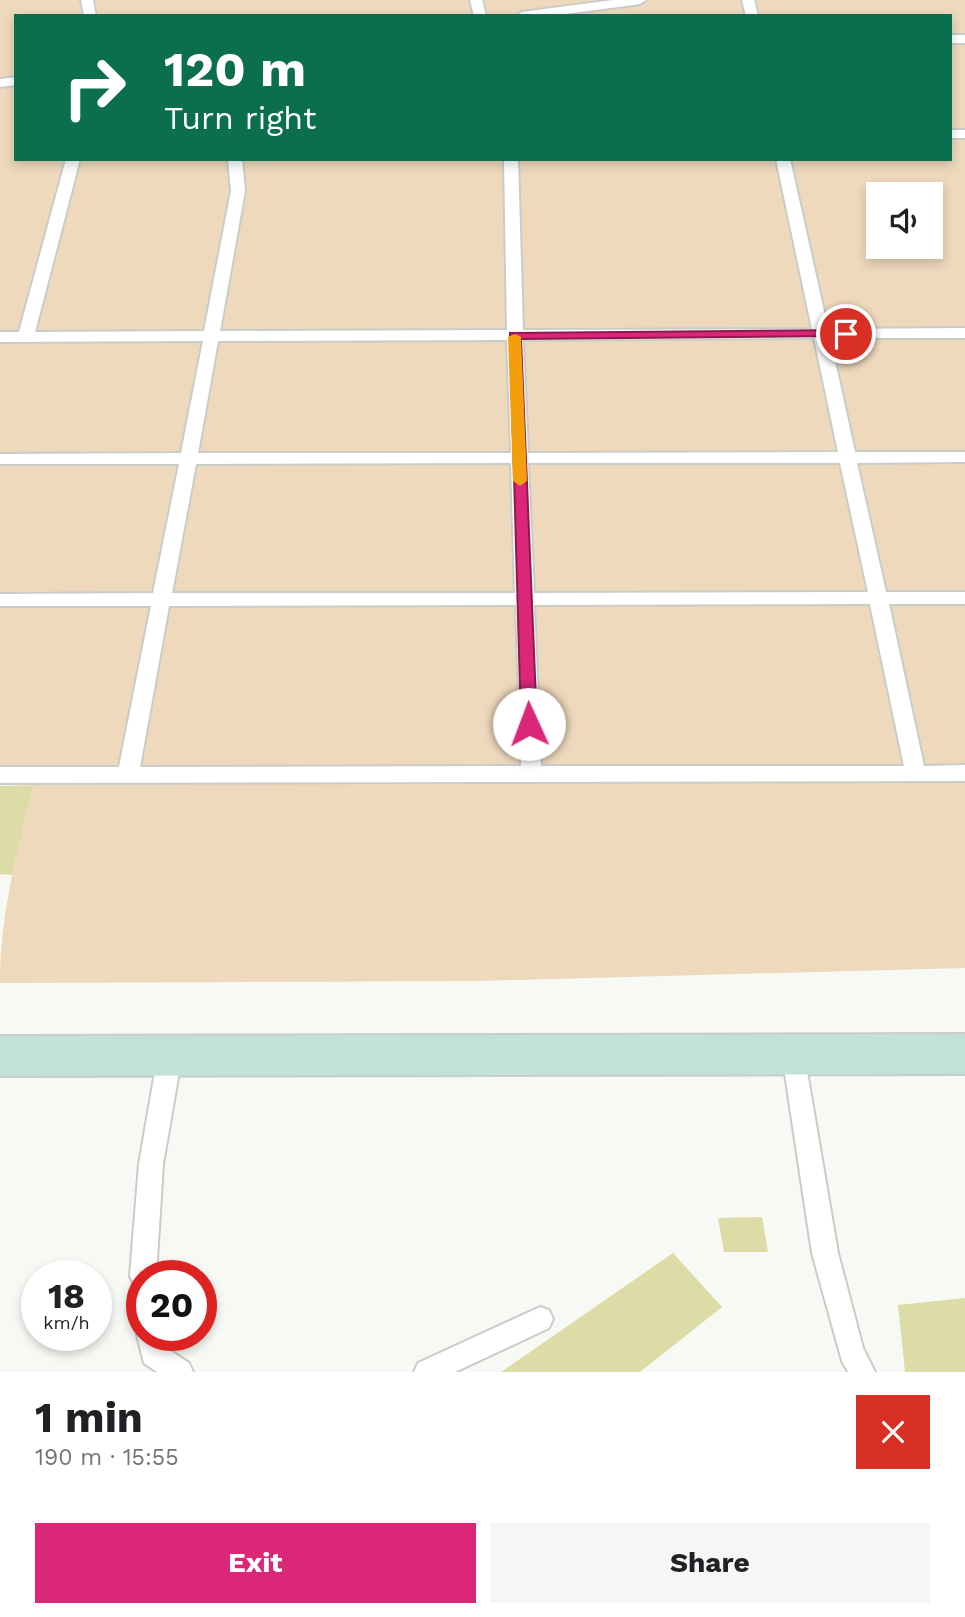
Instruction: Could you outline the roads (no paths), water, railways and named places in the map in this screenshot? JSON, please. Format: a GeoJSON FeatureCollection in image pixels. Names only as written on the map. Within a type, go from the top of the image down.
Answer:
{"type":"FeatureCollection","features":[{"type":"Feature","properties":{"kind":"main road"},"geometry":{"type":"LineString","coordinates":[[0,1056],[965,1054]]}},
{"type":"Feature","properties":{"kind":"lane"},"geometry":{"type":"LineString","coordinates":[[537,14],[640,0]]}},
{"type":"Feature","properties":{"kind":"lane"},"geometry":{"type":"LineString","coordinates":[[26,337],[73,161]]}},
{"type":"Feature","properties":{"kind":"lane"},"geometry":{"type":"LineString","coordinates":[[128,775],[236,201],[235,161]]}},
{"type":"Feature","properties":{"kind":"lane"},"geometry":{"type":"LineString","coordinates":[[511,161],[531,774]]}},
{"type":"Feature","properties":{"kind":"lane"},"geometry":{"type":"LineString","coordinates":[[783,161],[916,773]]}},
{"type":"Feature","properties":{"kind":"lane"},"geometry":{"type":"LineString","coordinates":[[0,337],[965,333]]}},
{"type":"Feature","properties":{"kind":"lane"},"geometry":{"type":"LineString","coordinates":[[0,459],[965,457]]}},
{"type":"Feature","properties":{"kind":"lane"},"geometry":{"type":"LineString","coordinates":[[0,600],[965,598]]}},
{"type":"Feature","properties":{"kind":"lane"},"geometry":{"type":"LineString","coordinates":[[0,775],[965,773]]}},
{"type":"Feature","properties":{"kind":"lane"},"geometry":{"type":"LineString","coordinates":[[793,1054],[825,1253],[851,1352],[862,1372]]}},
{"type":"Feature","properties":{"kind":"lane"},"geometry":{"type":"LineString","coordinates":[[144,1260],[151,1164],[170,1055]]}},
{"type":"Feature","properties":{"kind":"lane"},"geometry":{"type":"LineString","coordinates":[[427,1372],[540,1319]]}},
{"type":"Feature","properties":{"kind":"lane"},"geometry":{"type":"LineString","coordinates":[[153,1351],[180,1372]]}}]}
